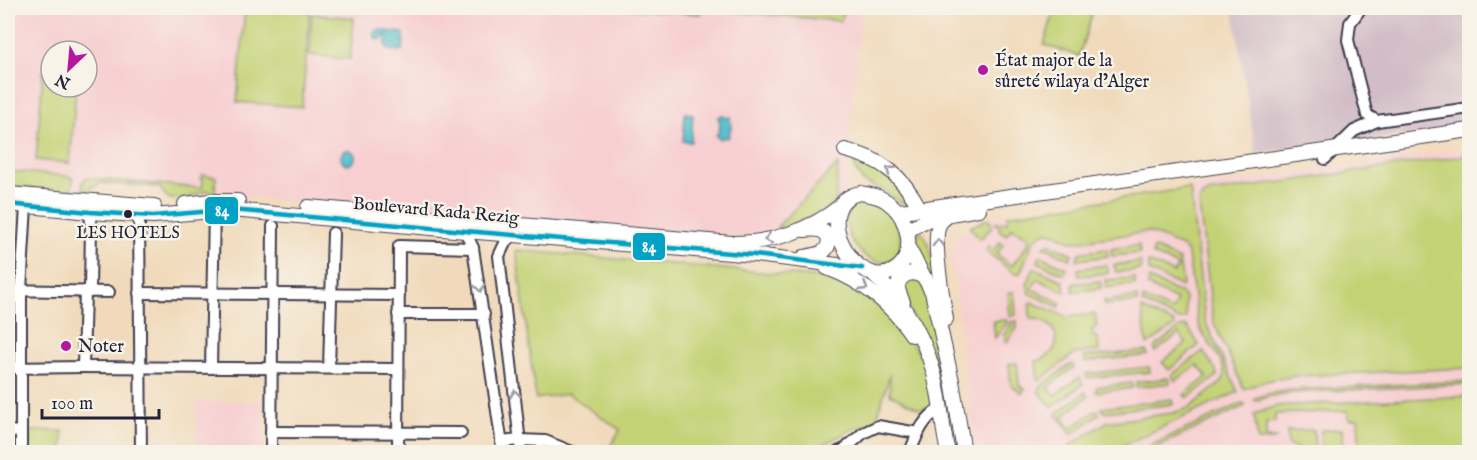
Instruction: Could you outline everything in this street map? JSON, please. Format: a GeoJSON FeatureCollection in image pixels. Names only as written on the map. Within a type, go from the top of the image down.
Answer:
{"type":"FeatureCollection","features":[{"type":"Feature","properties":{"kind":"main road"},"geometry":{"type":"LineString","coordinates":[[1329,154],[1470,130]]}},
{"type":"Feature","properties":{"kind":"main road"},"geometry":{"type":"LineString","coordinates":[[897,211],[1059,192],[1329,154],[1470,138]]}},
{"type":"Feature","properties":{"kind":"main road"},"geometry":{"type":"LineString","coordinates":[[845,150],[863,154],[884,165],[905,185],[920,209]]}},
{"type":"Feature","properties":{"kind":"main road"},"geometry":{"type":"LineString","coordinates":[[908,231],[927,220],[1059,192]]}},
{"type":"Feature","properties":{"kind":"main road","name":"Boulevard Kada Rezig"},"geometry":{"type":"LineString","coordinates":[[8,194],[88,206],[139,215],[243,211],[796,259],[884,274],[893,271],[904,260],[908,247],[908,231],[897,211],[882,198],[860,193],[844,199],[839,207],[825,218],[798,231],[759,241],[732,243],[239,201],[211,201],[150,207],[88,206],[26,206],[8,204]]}},
{"type":"Feature","properties":{"kind":"main road"},"geometry":{"type":"LineString","coordinates":[[839,207],[837,225],[839,237],[851,258],[887,287],[909,314]]}},
{"type":"Feature","properties":{"kind":"main road"},"geometry":{"type":"LineString","coordinates":[[949,215],[939,224],[937,239],[952,381]]}},
{"type":"Feature","properties":{"kind":"main road"},"geometry":{"type":"LineString","coordinates":[[796,259],[821,253],[829,244],[829,237],[824,232],[798,231]]}},
{"type":"Feature","properties":{"kind":"main road","name":"Boulevard Kada Rezig"},"geometry":{"type":"LineString","coordinates":[[908,247],[932,292],[952,381],[964,453]]}},
{"type":"Feature","properties":{"kind":"main road"},"geometry":{"type":"LineString","coordinates":[[811,262],[855,281],[879,298],[898,315],[932,367]]}},
{"type":"Feature","properties":{"kind":"main road"},"geometry":{"type":"LineString","coordinates":[[926,279],[912,273],[904,276],[898,288],[932,367],[948,453]]}},
{"type":"Feature","properties":{"kind":"street"},"geometry":{"type":"LineString","coordinates":[[1361,8],[1350,23],[1348,40],[1368,115],[1377,121]]}},
{"type":"Feature","properties":{"kind":"street"},"geometry":{"type":"LineString","coordinates":[[1329,154],[1354,131],[1377,121],[1470,108]]}},
{"type":"Feature","properties":{"kind":"street"},"geometry":{"type":"LineString","coordinates":[[21,453],[21,290],[26,206]]}},
{"type":"Feature","properties":{"kind":"street"},"geometry":{"type":"LineString","coordinates":[[82,367],[91,224],[88,206]]}},
{"type":"Feature","properties":{"kind":"street"},"geometry":{"type":"LineString","coordinates":[[211,368],[214,211]]}},
{"type":"Feature","properties":{"kind":"street"},"geometry":{"type":"LineString","coordinates":[[139,215],[141,453]]}},
{"type":"Feature","properties":{"kind":"street"},"geometry":{"type":"LineString","coordinates":[[271,453],[273,226]]}},
{"type":"Feature","properties":{"kind":"street"},"geometry":{"type":"LineString","coordinates":[[465,231],[473,248],[502,447],[520,440],[545,441],[572,453]]}},
{"type":"Feature","properties":{"kind":"street"},"geometry":{"type":"LineString","coordinates":[[329,368],[333,233]]}},
{"type":"Feature","properties":{"kind":"street"},"geometry":{"type":"LineString","coordinates":[[514,235],[506,241],[499,256],[521,453]]}},
{"type":"Feature","properties":{"kind":"street"},"geometry":{"type":"LineString","coordinates":[[398,453],[399,246],[473,248]]}},
{"type":"Feature","properties":{"kind":"street"},"geometry":{"type":"LineString","coordinates":[[8,290],[109,292]]}},
{"type":"Feature","properties":{"kind":"street"},"geometry":{"type":"LineString","coordinates":[[139,293],[399,295]]}},
{"type":"Feature","properties":{"kind":"street"},"geometry":{"type":"LineString","coordinates":[[398,314],[484,314]]}},
{"type":"Feature","properties":{"kind":"street"},"geometry":{"type":"LineString","coordinates":[[8,368],[398,369]]}},
{"type":"Feature","properties":{"kind":"street"},"geometry":{"type":"LineString","coordinates":[[910,453],[927,418],[940,409]]}},
{"type":"Feature","properties":{"kind":"street"},"geometry":{"type":"LineString","coordinates":[[838,453],[863,433],[878,426],[918,433]]}},
{"type":"Feature","properties":{"kind":"street"},"geometry":{"type":"LineString","coordinates":[[8,431],[21,432]]}},
{"type":"Feature","properties":{"kind":"street"},"geometry":{"type":"LineString","coordinates":[[272,432],[460,432]]}},
{"type":"Feature","properties":{"kind":"shaded area"},"geometry":{"type":"Polygon","coordinates":[[[8,8],[862,8],[848,141],[846,188],[837,204],[791,228],[746,237],[212,194],[166,198],[156,189],[97,186],[83,193],[8,187],[8,8]]]}},
{"type":"Feature","properties":{"kind":"shaded area"},"geometry":{"type":"Polygon","coordinates":[[[1233,8],[1463,8],[1469,10],[1469,128],[1256,153],[1233,8]]]}},
{"type":"Feature","properties":{"kind":"shaded area"},"geometry":{"type":"Polygon","coordinates":[[[1469,148],[1469,452],[975,452],[954,271],[950,270],[953,247],[970,227],[986,219],[1035,211],[1469,148]]]}},
{"type":"Feature","properties":{"kind":"shaded area"},"geometry":{"type":"Polygon","coordinates":[[[196,401],[264,402],[264,452],[197,452],[196,401]]]}},
{"type":"Feature","properties":{"kind":"green space"},"geometry":{"type":"Polygon","coordinates":[[[245,8],[310,10],[302,107],[237,102],[245,8]]]}},
{"type":"Feature","properties":{"kind":"green space"},"geometry":{"type":"Polygon","coordinates":[[[616,8],[843,8],[841,21],[702,9],[701,14],[616,8]]]}},
{"type":"Feature","properties":{"kind":"green space"},"geometry":{"type":"Polygon","coordinates":[[[1055,8],[1094,8],[1079,56],[1044,45],[1055,8]]]}},
{"type":"Feature","properties":{"kind":"green space"},"geometry":{"type":"Polygon","coordinates":[[[312,14],[354,18],[350,59],[309,55],[312,14]]]}},
{"type":"Feature","properties":{"kind":"green space"},"geometry":{"type":"Polygon","coordinates":[[[41,99],[75,99],[70,163],[36,160],[41,99]]]}},
{"type":"Feature","properties":{"kind":"green space"},"geometry":{"type":"Polygon","coordinates":[[[1469,155],[1469,368],[1296,376],[1266,381],[1244,389],[1213,321],[1199,204],[1201,198],[1208,193],[1469,155]]]}},
{"type":"Feature","properties":{"kind":"green space"},"geometry":{"type":"Polygon","coordinates":[[[853,157],[878,164],[914,203],[900,202],[885,191],[863,182],[855,169],[853,157]]]}},
{"type":"Feature","properties":{"kind":"green space"},"geometry":{"type":"Polygon","coordinates":[[[838,164],[836,200],[832,206],[809,218],[782,228],[777,227],[838,164]]]}},
{"type":"Feature","properties":{"kind":"green space"},"geometry":{"type":"Polygon","coordinates":[[[8,171],[67,176],[73,178],[72,188],[62,191],[8,186],[8,171]]]}},
{"type":"Feature","properties":{"kind":"green space"},"geometry":{"type":"Polygon","coordinates":[[[202,175],[216,177],[215,192],[206,191],[184,199],[171,199],[159,187],[100,183],[85,191],[82,188],[86,178],[202,188],[203,179],[200,179],[202,175]]]}},
{"type":"Feature","properties":{"kind":"green space"},"geometry":{"type":"Polygon","coordinates":[[[1190,188],[1205,321],[1238,392],[1109,452],[1069,452],[1069,446],[1107,422],[1173,413],[1189,408],[1222,382],[1224,369],[1198,322],[1188,254],[1184,248],[1147,232],[1073,242],[1048,232],[1034,240],[1020,273],[1015,274],[987,252],[988,246],[994,250],[1000,242],[1003,245],[997,254],[1012,266],[1028,244],[1029,237],[1012,228],[1006,235],[995,223],[1008,222],[1007,215],[1190,188]]]}},
{"type":"Feature","properties":{"kind":"green space"},"geometry":{"type":"Polygon","coordinates":[[[863,199],[885,208],[894,220],[900,235],[900,242],[896,256],[890,260],[877,262],[864,255],[854,244],[848,232],[850,205],[863,199]]]}},
{"type":"Feature","properties":{"kind":"green space"},"geometry":{"type":"Polygon","coordinates":[[[989,218],[992,227],[980,239],[970,227],[989,218]]]}},
{"type":"Feature","properties":{"kind":"green space"},"geometry":{"type":"Polygon","coordinates":[[[920,231],[925,237],[933,259],[941,322],[914,243],[920,231]]]}},
{"type":"Feature","properties":{"kind":"green space"},"geometry":{"type":"Polygon","coordinates":[[[1050,244],[1072,254],[1070,259],[1044,247],[1050,244]]]}},
{"type":"Feature","properties":{"kind":"green space"},"geometry":{"type":"Polygon","coordinates":[[[1139,245],[1140,253],[1112,256],[1111,249],[1139,245]]]}},
{"type":"Feature","properties":{"kind":"green space"},"geometry":{"type":"Polygon","coordinates":[[[1154,248],[1179,260],[1182,287],[1149,271],[1148,262],[1174,273],[1178,266],[1152,254],[1154,248]]]}},
{"type":"Feature","properties":{"kind":"green space"},"geometry":{"type":"Polygon","coordinates":[[[1107,249],[1108,256],[1077,260],[1079,253],[1107,249]]]}},
{"type":"Feature","properties":{"kind":"green space"},"geometry":{"type":"Polygon","coordinates":[[[516,250],[824,278],[834,275],[858,290],[888,314],[911,341],[927,372],[932,406],[920,409],[890,394],[890,374],[875,424],[857,427],[809,452],[607,452],[620,430],[568,394],[536,399],[516,250]]]}},
{"type":"Feature","properties":{"kind":"green space"},"geometry":{"type":"Polygon","coordinates":[[[1040,256],[1066,268],[1064,274],[1038,262],[1040,256]]]}},
{"type":"Feature","properties":{"kind":"green space"},"geometry":{"type":"Polygon","coordinates":[[[1141,262],[1140,270],[1116,272],[1114,265],[1141,262]]]}},
{"type":"Feature","properties":{"kind":"green space"},"geometry":{"type":"Polygon","coordinates":[[[1107,265],[1108,273],[1079,276],[1078,269],[1107,265]]]}},
{"type":"Feature","properties":{"kind":"green space"},"geometry":{"type":"Polygon","coordinates":[[[1034,268],[1063,281],[1065,292],[1037,279],[1032,289],[1061,303],[1059,307],[1030,294],[1027,284],[1034,268]]]}},
{"type":"Feature","properties":{"kind":"green space"},"geometry":{"type":"Polygon","coordinates":[[[909,278],[924,284],[945,379],[941,380],[902,294],[904,282],[909,278]]]}},
{"type":"Feature","properties":{"kind":"green space"},"geometry":{"type":"Polygon","coordinates":[[[1135,278],[1135,284],[1106,288],[1105,280],[1135,278]]]}},
{"type":"Feature","properties":{"kind":"green space"},"geometry":{"type":"Polygon","coordinates":[[[1149,279],[1182,294],[1185,298],[1186,318],[1179,320],[1142,303],[1143,298],[1172,311],[1177,300],[1148,286],[1149,279]]]}},
{"type":"Feature","properties":{"kind":"green space"},"geometry":{"type":"Polygon","coordinates":[[[1100,281],[1101,288],[1073,292],[1073,284],[1100,281]]]}},
{"type":"Feature","properties":{"kind":"green space"},"geometry":{"type":"Polygon","coordinates":[[[1014,292],[1016,315],[1010,316],[1008,293],[1014,292]]]}},
{"type":"Feature","properties":{"kind":"green space"},"geometry":{"type":"Polygon","coordinates":[[[1137,297],[1137,302],[1105,305],[1104,301],[1137,297]]]}},
{"type":"Feature","properties":{"kind":"green space"},"geometry":{"type":"Polygon","coordinates":[[[1031,302],[1067,317],[1095,314],[1097,326],[1092,333],[1098,338],[1099,351],[1074,354],[1039,381],[1036,361],[1052,352],[1056,345],[1056,337],[1049,324],[1031,319],[1029,304],[1031,302]]]}},
{"type":"Feature","properties":{"kind":"green space"},"geometry":{"type":"Polygon","coordinates":[[[1142,309],[1174,323],[1175,326],[1147,345],[1142,309]]]}},
{"type":"Feature","properties":{"kind":"green space"},"geometry":{"type":"Polygon","coordinates":[[[1007,320],[1007,323],[995,338],[993,321],[1007,320]]]}},
{"type":"Feature","properties":{"kind":"green space"},"geometry":{"type":"Polygon","coordinates":[[[1017,321],[1017,328],[1006,343],[1004,334],[1011,322],[1017,321]]]}},
{"type":"Feature","properties":{"kind":"green space"},"geometry":{"type":"Polygon","coordinates":[[[1187,326],[1199,345],[1169,370],[1162,362],[1186,343],[1179,334],[1155,352],[1154,348],[1181,327],[1187,326]]]}},
{"type":"Feature","properties":{"kind":"green space"},"geometry":{"type":"Polygon","coordinates":[[[1146,351],[1148,355],[1085,362],[1084,357],[1146,351]]]}},
{"type":"Feature","properties":{"kind":"green space"},"geometry":{"type":"Polygon","coordinates":[[[1203,351],[1216,370],[1217,376],[1187,398],[1184,395],[1207,377],[1197,365],[1175,381],[1172,375],[1203,351]]]}},
{"type":"Feature","properties":{"kind":"green space"},"geometry":{"type":"Polygon","coordinates":[[[1017,363],[1019,385],[1025,389],[1022,393],[1011,385],[1009,364],[1017,363]]]}},
{"type":"Feature","properties":{"kind":"green space"},"geometry":{"type":"Polygon","coordinates":[[[1071,364],[1074,367],[1048,387],[1055,395],[1080,377],[1083,384],[1052,407],[1039,392],[1040,387],[1071,364]]]}},
{"type":"Feature","properties":{"kind":"green space"},"geometry":{"type":"Polygon","coordinates":[[[1149,367],[1150,372],[1087,378],[1086,374],[1149,367]]]}},
{"type":"Feature","properties":{"kind":"green space"},"geometry":{"type":"Polygon","coordinates":[[[1169,378],[1170,383],[1136,387],[1136,382],[1169,378]]]}},
{"type":"Feature","properties":{"kind":"green space"},"geometry":{"type":"Polygon","coordinates":[[[1469,381],[1469,384],[1289,393],[1254,400],[1266,394],[1289,390],[1469,381]]]}},
{"type":"Feature","properties":{"kind":"green space"},"geometry":{"type":"Polygon","coordinates":[[[1132,383],[1132,388],[1096,392],[1097,387],[1132,383]]]}},
{"type":"Feature","properties":{"kind":"green space"},"geometry":{"type":"Polygon","coordinates":[[[1085,392],[1088,396],[1062,417],[1071,428],[1097,410],[1099,414],[1072,434],[1056,414],[1085,392]]]}},
{"type":"Feature","properties":{"kind":"green space"},"geometry":{"type":"Polygon","coordinates":[[[1469,396],[1469,452],[1360,452],[1358,419],[1349,419],[1348,411],[1275,414],[1275,422],[1266,423],[1266,438],[1276,438],[1258,441],[1254,414],[1277,406],[1469,396]]]}},
{"type":"Feature","properties":{"kind":"green space"},"geometry":{"type":"Polygon","coordinates":[[[1172,399],[1173,404],[1104,412],[1101,408],[1172,399]]]}},
{"type":"Feature","properties":{"kind":"green space"},"geometry":{"type":"Polygon","coordinates":[[[1243,403],[1245,406],[1146,452],[1136,452],[1243,403]]]}},
{"type":"Feature","properties":{"kind":"green space"},"geometry":{"type":"Polygon","coordinates":[[[1342,429],[1343,451],[1321,452],[1321,430],[1342,429]]]}},
{"type":"Feature","properties":{"kind":"green space"},"geometry":{"type":"Polygon","coordinates":[[[1314,430],[1315,452],[1305,452],[1288,445],[1287,431],[1314,430]]]}},
{"type":"Feature","properties":{"kind":"green space"},"geometry":{"type":"Polygon","coordinates":[[[29,431],[63,431],[63,452],[28,452],[29,431]]]}},
{"type":"Feature","properties":{"kind":"water"},"geometry":{"type":"Polygon","coordinates":[[[378,30],[403,33],[403,49],[388,50],[386,36],[379,40],[375,38],[374,33],[378,30]]]}},
{"type":"Feature","properties":{"kind":"water"},"geometry":{"type":"Polygon","coordinates":[[[685,113],[693,114],[691,142],[683,141],[685,113]]]}},
{"type":"Feature","properties":{"kind":"water"},"geometry":{"type":"Polygon","coordinates":[[[723,115],[726,118],[730,117],[731,127],[728,138],[721,139],[716,136],[720,127],[718,117],[723,115]]]}},
{"type":"Feature","properties":{"kind":"water"},"geometry":{"type":"Polygon","coordinates":[[[348,150],[353,152],[355,157],[353,162],[348,164],[343,162],[341,157],[343,152],[348,150]]]}},
{"type":"Feature","properties":{"kind":"transit line","name":"84"},"geometry":{"type":"LineString","coordinates":[[8,204],[153,216],[225,210],[243,211],[755,255],[862,268]]}},
{"type":"Feature","properties":{"kind":"place","name":"État major de la sûreté wilaya d’Alger"},"geometry":{"type":"Point","coordinates":[983,70]}},
{"type":"Feature","properties":{"kind":"place","name":"LES HOTELS"},"geometry":{"type":"Point","coordinates":[128,214]}},
{"type":"Feature","properties":{"kind":"place","name":"Noter"},"geometry":{"type":"Point","coordinates":[66,346]}}]}
